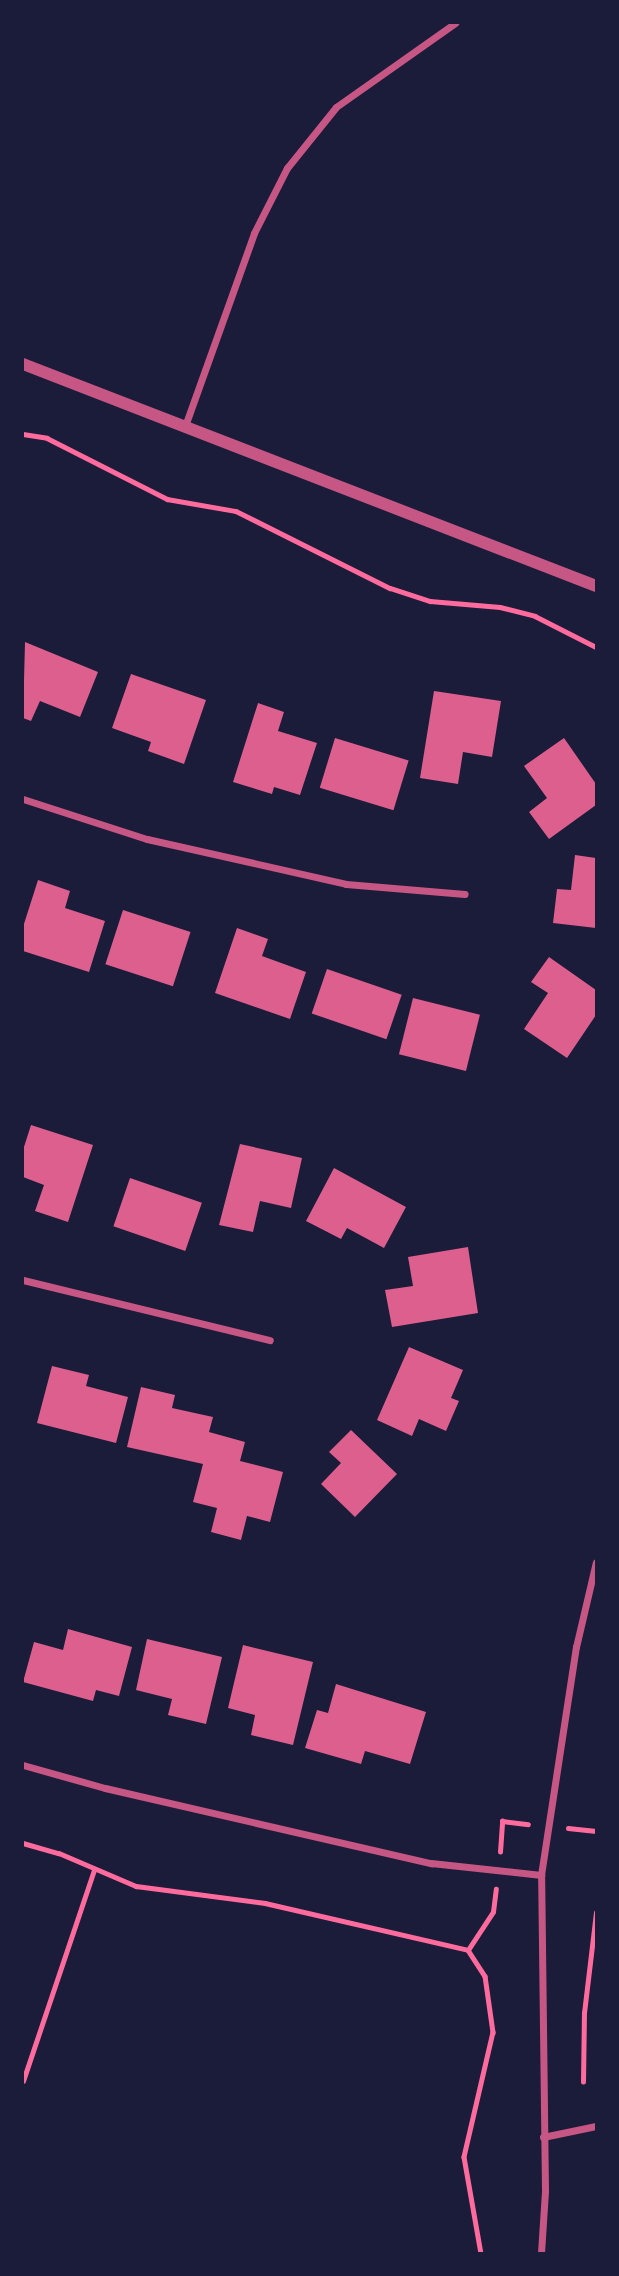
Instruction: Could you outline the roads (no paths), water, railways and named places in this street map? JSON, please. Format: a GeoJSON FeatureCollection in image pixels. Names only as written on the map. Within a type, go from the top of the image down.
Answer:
{"type":"FeatureCollection","features":[{"type":"Feature","properties":{"kind":"street"},"geometry":{"type":"LineString","coordinates":[[185,426],[254,233],[287,168],[336,107],[455,23]]}},
{"type":"Feature","properties":{"kind":"street"},"geometry":{"type":"LineString","coordinates":[[23,364],[596,586]]}},
{"type":"Feature","properties":{"kind":"street"},"geometry":{"type":"LineString","coordinates":[[23,799],[147,839],[346,884],[464,894]]}},
{"type":"Feature","properties":{"kind":"street"},"geometry":{"type":"LineString","coordinates":[[23,1280],[270,1340]]}},
{"type":"Feature","properties":{"kind":"street"},"geometry":{"type":"LineString","coordinates":[[541,2253],[541,1875],[576,1647],[596,1562]]}},
{"type":"Feature","properties":{"kind":"street"},"geometry":{"type":"LineString","coordinates":[[23,1765],[431,1863],[541,1875]]}},
{"type":"Feature","properties":{"kind":"street"},"geometry":{"type":"LineString","coordinates":[[543,2137],[596,2126]]}}]}
